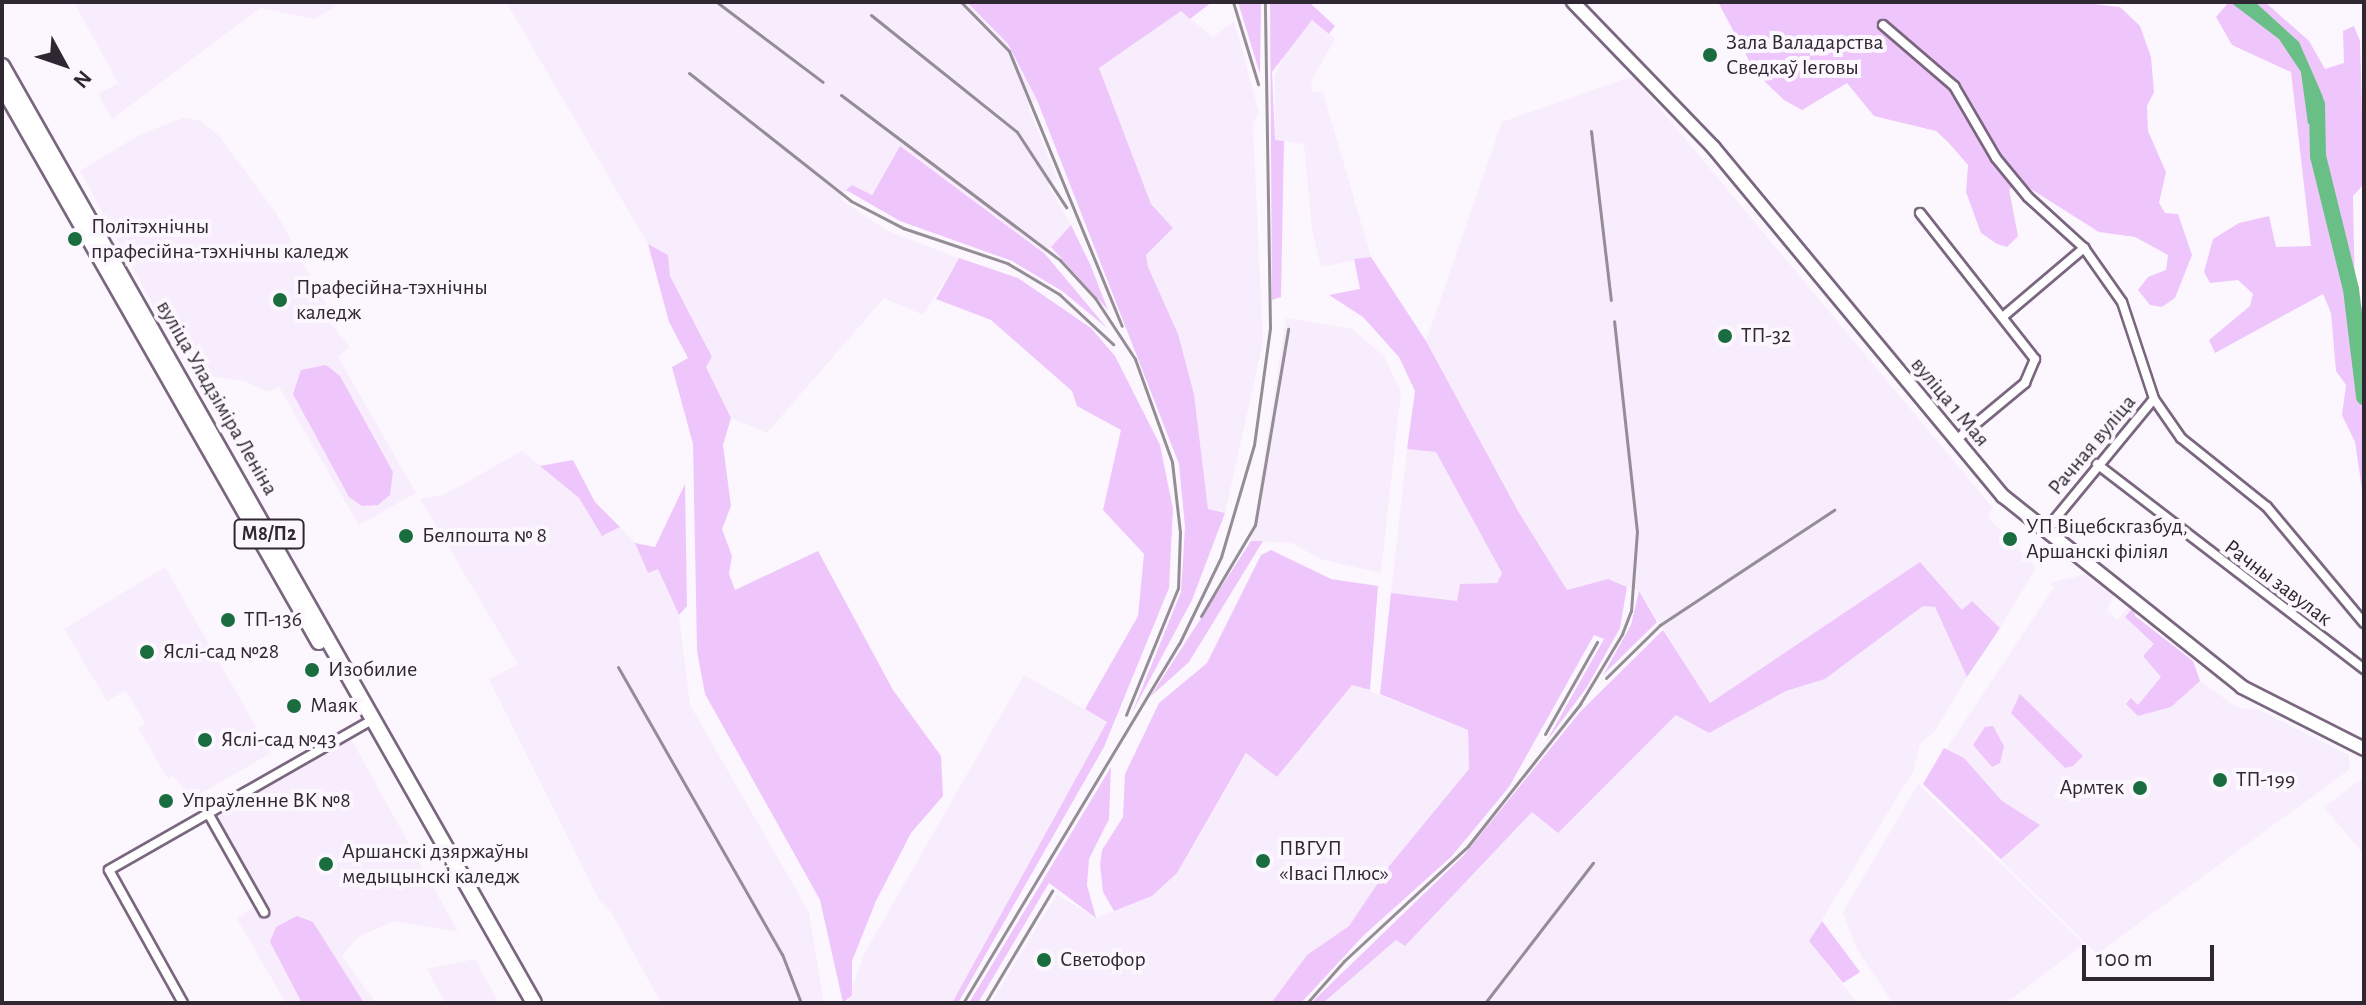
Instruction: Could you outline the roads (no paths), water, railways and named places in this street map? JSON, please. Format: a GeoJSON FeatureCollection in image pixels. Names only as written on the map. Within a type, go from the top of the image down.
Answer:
{"type":"FeatureCollection","features":[{"type":"Feature","properties":{"kind":"main road","name":"вуліца Уладзіміра Леніна"},"geometry":{"type":"LineString","coordinates":[[2,66],[524,1003]]}},
{"type":"Feature","properties":{"kind":"main road","name":"вуліца Уладзіміра Леніна"},"geometry":{"type":"LineString","coordinates":[[2,86],[534,1003]]}},
{"type":"Feature","properties":{"kind":"street","name":"вуліца 1 Мая"},"geometry":{"type":"LineString","coordinates":[[1573,2],[1713,147],[2003,496],[2242,687],[2364,749]]}},
{"type":"Feature","properties":{"kind":"street"},"geometry":{"type":"LineString","coordinates":[[1883,25],[1954,86],[1996,158],[2028,197],[2084,248],[2122,302],[2154,399]]}},
{"type":"Feature","properties":{"kind":"street"},"geometry":{"type":"LineString","coordinates":[[1920,213],[2005,315],[2035,359],[2033,372],[1955,441]]}},
{"type":"Feature","properties":{"kind":"street"},"geometry":{"type":"LineString","coordinates":[[2005,315],[2084,248]]}},
{"type":"Feature","properties":{"kind":"street","name":"Рачная вуліца"},"geometry":{"type":"LineString","coordinates":[[2045,531],[2097,464],[2154,399],[2181,438],[2267,507],[2364,623]]}},
{"type":"Feature","properties":{"kind":"street","name":"Рачны завулак"},"geometry":{"type":"LineString","coordinates":[[2097,464],[2218,562],[2364,669]]}},
{"type":"Feature","properties":{"kind":"street"},"geometry":{"type":"LineString","coordinates":[[183,1003],[109,870],[369,721]]}},
{"type":"Feature","properties":{"kind":"street"},"geometry":{"type":"LineString","coordinates":[[208,813],[264,912]]}},
{"type":"Feature","properties":{"kind":"waterway"},"geometry":{"type":"LineString","coordinates":[[2317,104],[2318,156],[2351,289],[2364,397]]}},
{"type":"Feature","properties":{"kind":"railway"},"geometry":{"type":"LineString","coordinates":[[961,2],[1009,51],[1122,326]]}},
{"type":"Feature","properties":{"kind":"railway"},"geometry":{"type":"LineString","coordinates":[[1233,2],[1258,84]]}},
{"type":"Feature","properties":{"kind":"railway"},"geometry":{"type":"LineString","coordinates":[[963,1003],[1179,644],[1221,557],[1254,445],[1270,328],[1265,2]]}},
{"type":"Feature","properties":{"kind":"railway"},"geometry":{"type":"LineString","coordinates":[[718,3],[823,82]]}},
{"type":"Feature","properties":{"kind":"railway"},"geometry":{"type":"LineString","coordinates":[[871,15],[1017,132],[1066,207]]}},
{"type":"Feature","properties":{"kind":"railway"},"geometry":{"type":"LineString","coordinates":[[689,73],[851,201],[903,228],[1007,263],[1059,294],[1113,344]]}},
{"type":"Feature","properties":{"kind":"railway"},"geometry":{"type":"LineString","coordinates":[[841,95],[1060,260],[1095,298],[1135,359],[1172,462],[1180,532],[1178,588],[1126,715]]}},
{"type":"Feature","properties":{"kind":"railway"},"geometry":{"type":"LineString","coordinates":[[1591,131],[1611,300]]}},
{"type":"Feature","properties":{"kind":"railway"},"geometry":{"type":"LineString","coordinates":[[1307,1003],[1344,961],[1468,846],[1580,704],[1622,634],[1631,611],[1637,532],[1614,321]]}},
{"type":"Feature","properties":{"kind":"railway"},"geometry":{"type":"LineString","coordinates":[[1201,616],[1255,525],[1288,329]]}},
{"type":"Feature","properties":{"kind":"railway"},"geometry":{"type":"LineString","coordinates":[[1606,678],[1660,625],[1834,510]]}},
{"type":"Feature","properties":{"kind":"railway"},"geometry":{"type":"LineString","coordinates":[[1545,734],[1597,642]]}},
{"type":"Feature","properties":{"kind":"railway"},"geometry":{"type":"LineString","coordinates":[[618,667],[782,954],[801,1003]]}},
{"type":"Feature","properties":{"kind":"railway"},"geometry":{"type":"LineString","coordinates":[[1485,1003],[1593,863]]}},
{"type":"Feature","properties":{"kind":"railway"},"geometry":{"type":"LineString","coordinates":[[985,1003],[1052,891]]}},
{"type":"Feature","properties":{"kind":"place","name":"Зала Валадарства Сведкаў Іеговы"},"geometry":{"type":"Point","coordinates":[1710,55]}},
{"type":"Feature","properties":{"kind":"place","name":"Політэхнічны прафесійна-тэхнічны каледж"},"geometry":{"type":"Point","coordinates":[75,239]}},
{"type":"Feature","properties":{"kind":"place","name":"Прафесійна-тэхнічны каледж"},"geometry":{"type":"Point","coordinates":[280,300]}},
{"type":"Feature","properties":{"kind":"place","name":"ТП-32"},"geometry":{"type":"Point","coordinates":[1725,336]}},
{"type":"Feature","properties":{"kind":"place","name":"Белпошта № 8"},"geometry":{"type":"Point","coordinates":[406,536]}},
{"type":"Feature","properties":{"kind":"place","name":"УП Віцебскгазбуд, Аршанскі філіял"},"geometry":{"type":"Point","coordinates":[2010,539]}},
{"type":"Feature","properties":{"kind":"place","name":"ТП-136"},"geometry":{"type":"Point","coordinates":[228,620]}},
{"type":"Feature","properties":{"kind":"place","name":"Яслі-сад №28"},"geometry":{"type":"Point","coordinates":[147,652]}},
{"type":"Feature","properties":{"kind":"place","name":"Изобилие"},"geometry":{"type":"Point","coordinates":[312,670]}},
{"type":"Feature","properties":{"kind":"place","name":"Маяк"},"geometry":{"type":"Point","coordinates":[294,706]}},
{"type":"Feature","properties":{"kind":"place","name":"Яслі-сад №43"},"geometry":{"type":"Point","coordinates":[205,740]}},
{"type":"Feature","properties":{"kind":"place","name":"ТП-199"},"geometry":{"type":"Point","coordinates":[2220,780]}},
{"type":"Feature","properties":{"kind":"place","name":"Армтек"},"geometry":{"type":"Point","coordinates":[2140,788]}},
{"type":"Feature","properties":{"kind":"place","name":"Упраўленне ВК №8"},"geometry":{"type":"Point","coordinates":[166,801]}},
{"type":"Feature","properties":{"kind":"place","name":"ПВГУП «Івасі Плюс»"},"geometry":{"type":"Point","coordinates":[1263,861]}},
{"type":"Feature","properties":{"kind":"place","name":"Аршанскі дзяржаўны медыцынскі каледж"},"geometry":{"type":"Point","coordinates":[326,864]}},
{"type":"Feature","properties":{"kind":"place","name":"Светофор"},"geometry":{"type":"Point","coordinates":[1044,960]}}]}
